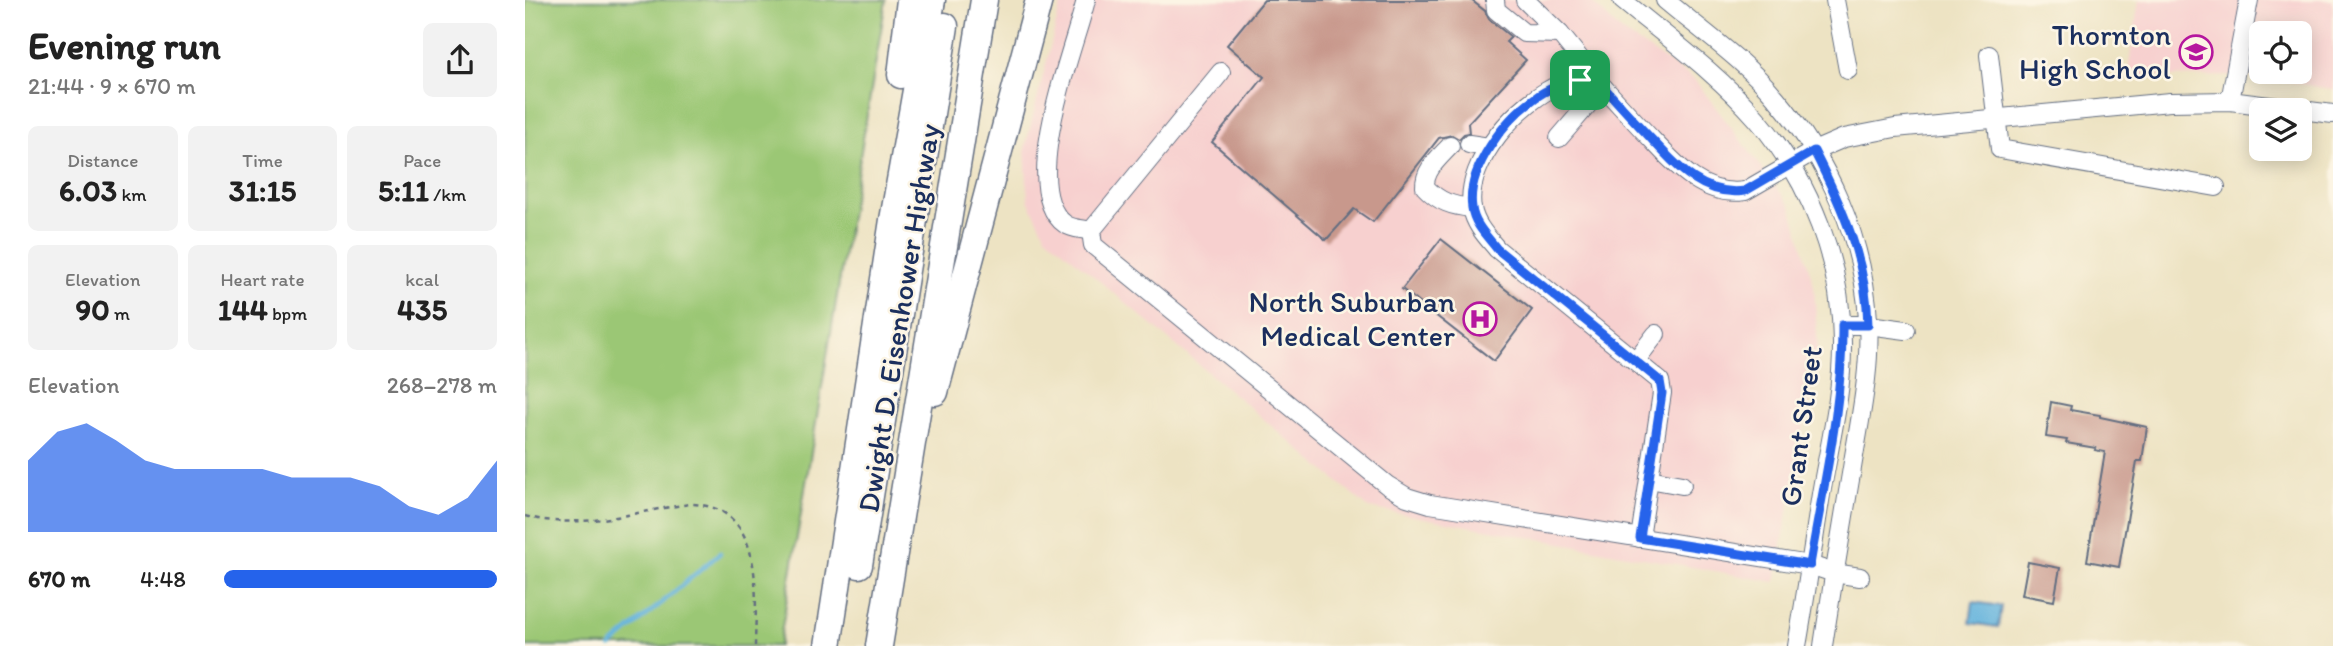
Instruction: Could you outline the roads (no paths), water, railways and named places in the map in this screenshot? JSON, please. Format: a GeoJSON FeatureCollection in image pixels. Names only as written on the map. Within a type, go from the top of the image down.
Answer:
{"type":"FeatureCollection","features":[{"type":"Feature","properties":{"kind":"highway"},"geometry":{"type":"LineString","coordinates":[[893,219],[888,175],[910,0]]}},
{"type":"Feature","properties":{"kind":"highway","name":"Dwight D. Eisenhower Highway"},"geometry":{"type":"LineString","coordinates":[[828,646],[893,219],[932,0]]}},
{"type":"Feature","properties":{"kind":"highway"},"geometry":{"type":"LineString","coordinates":[[846,646],[949,0]]}},
{"type":"Feature","properties":{"kind":"highway"},"geometry":{"type":"LineString","coordinates":[[946,242],[949,138],[966,0]]}},
{"type":"Feature","properties":{"kind":"highway","name":"Dwight D. Eisenhower Highway"},"geometry":{"type":"LineString","coordinates":[[879,646],[984,0]]}},
{"type":"Feature","properties":{"kind":"highway"},"geometry":{"type":"LineString","coordinates":[[892,567],[954,318],[1039,0]]}},
{"type":"Feature","properties":{"kind":"street"},"geometry":{"type":"LineString","coordinates":[[1086,0],[1051,130],[1045,183],[1052,209],[1066,225],[1091,231]]}},
{"type":"Feature","properties":{"kind":"street"},"geometry":{"type":"LineString","coordinates":[[1495,0],[1496,10],[1524,33],[1560,34]]}},
{"type":"Feature","properties":{"kind":"street"},"geometry":{"type":"LineString","coordinates":[[1525,0],[1560,34],[1600,83],[1683,172],[1720,191],[1734,193],[1745,191],[1814,151],[1865,133],[2170,102],[2230,101],[2333,114]]}},
{"type":"Feature","properties":{"kind":"street","name":"Grant Street"},"geometry":{"type":"LineString","coordinates":[[1622,0],[1721,81],[1757,119],[1790,165],[1812,206],[1826,241],[1837,286],[1842,325],[1841,368],[1797,646]]}},
{"type":"Feature","properties":{"kind":"street","name":"Grant Street"},"geometry":{"type":"LineString","coordinates":[[1665,0],[1759,80],[1789,114],[1814,151],[1836,194],[1853,236],[1860,263],[1868,325],[1866,385],[1823,646]]}},
{"type":"Feature","properties":{"kind":"street"},"geometry":{"type":"LineString","coordinates":[[1835,0],[1848,69]]}},
{"type":"Feature","properties":{"kind":"street"},"geometry":{"type":"LineString","coordinates":[[2230,101],[2249,0]]}},
{"type":"Feature","properties":{"kind":"street"},"geometry":{"type":"LineString","coordinates":[[1989,55],[2000,149],[2216,187]]}},
{"type":"Feature","properties":{"kind":"street"},"geometry":{"type":"LineString","coordinates":[[1221,72],[1091,231],[1093,245],[1377,477],[1407,497],[1430,504],[1810,565],[1834,573],[1860,577]]}},
{"type":"Feature","properties":{"kind":"street"},"geometry":{"type":"LineString","coordinates":[[1600,83],[1580,80],[1561,84],[1535,97],[1489,147],[1476,173],[1472,208],[1476,223],[1497,249],[1660,381],[1662,393],[1640,538]]}},
{"type":"Feature","properties":{"kind":"street"},"geometry":{"type":"LineString","coordinates":[[1559,138],[1600,83]]}},
{"type":"Feature","properties":{"kind":"street"},"geometry":{"type":"LineString","coordinates":[[1469,144],[1489,147]]}},
{"type":"Feature","properties":{"kind":"street"},"geometry":{"type":"LineString","coordinates":[[1450,146],[1429,170],[1424,180],[1425,187],[1434,197],[1451,206],[1472,208]]}},
{"type":"Feature","properties":{"kind":"street"},"geometry":{"type":"LineString","coordinates":[[1842,325],[1906,330]]}},
{"type":"Feature","properties":{"kind":"street"},"geometry":{"type":"LineString","coordinates":[[1636,360],[1656,334]]}},
{"type":"Feature","properties":{"kind":"street"},"geometry":{"type":"LineString","coordinates":[[1649,479],[1682,485]]}},
{"type":"Feature","properties":{"kind":"water"},"geometry":{"type":"Polygon","coordinates":[[[1973,602],[2001,606],[1998,627],[1970,623],[1973,602]]]}},
{"type":"Feature","properties":{"kind":"waterway"},"geometry":{"type":"LineString","coordinates":[[611,646],[720,553]]}},
{"type":"Feature","properties":{"kind":"place","name":"Thornton High School"},"geometry":{"type":"Point","coordinates":[2196,52]}},
{"type":"Feature","properties":{"kind":"place","name":"North Suburban Medical Center"},"geometry":{"type":"Point","coordinates":[1480,319]}}]}
